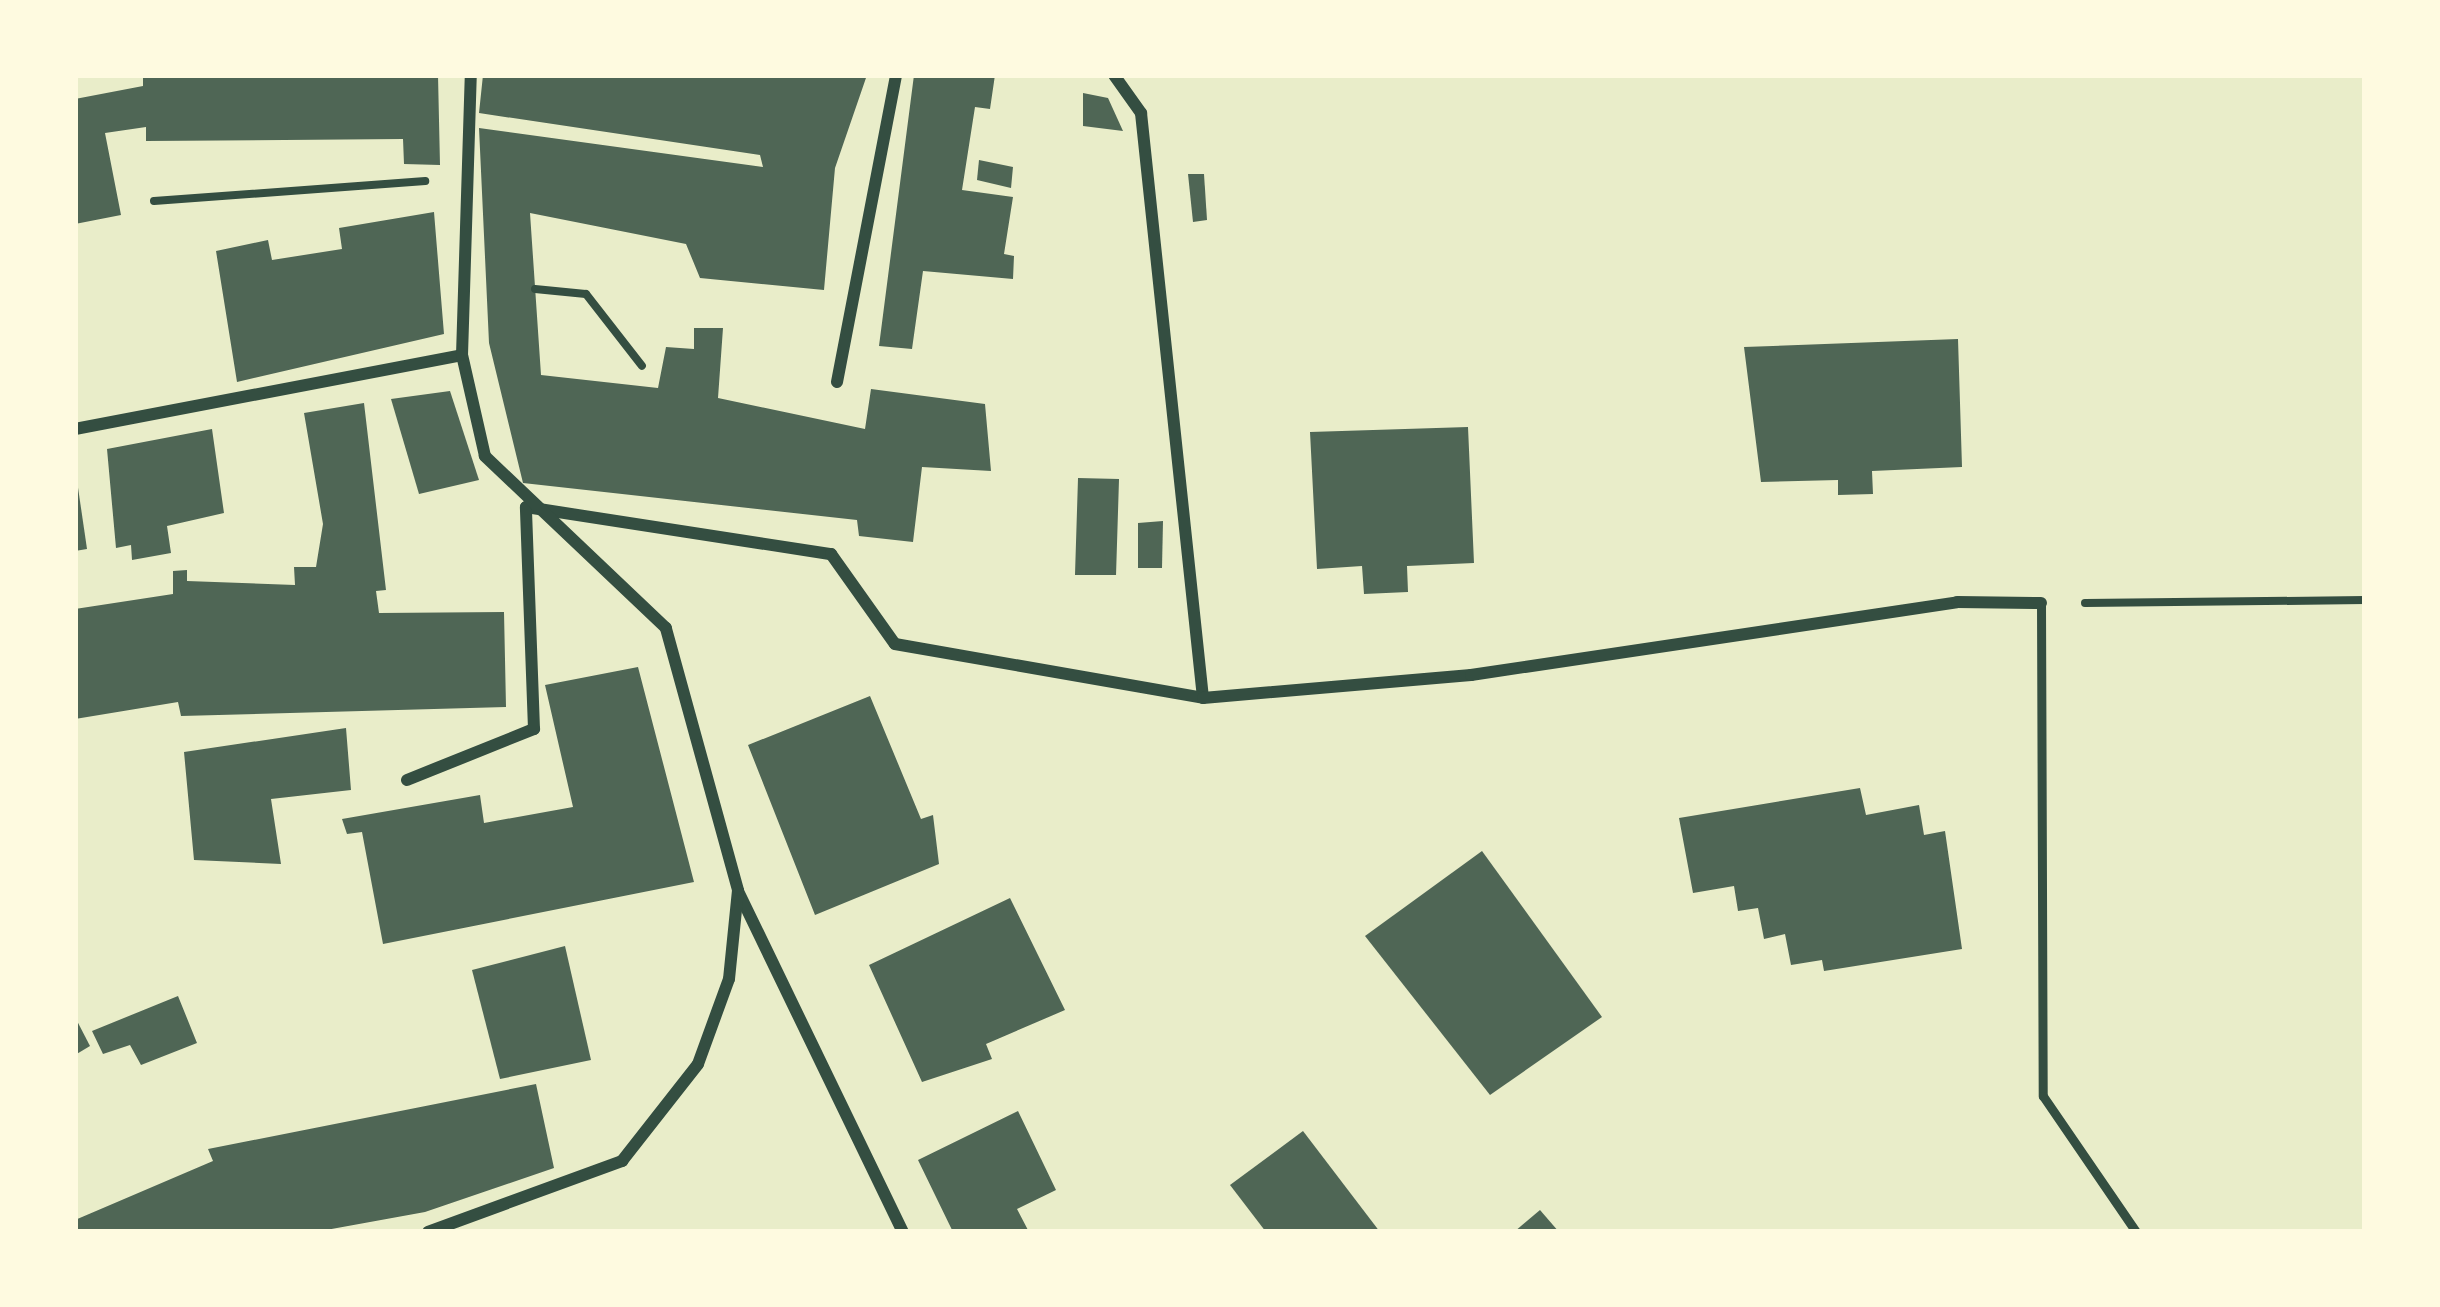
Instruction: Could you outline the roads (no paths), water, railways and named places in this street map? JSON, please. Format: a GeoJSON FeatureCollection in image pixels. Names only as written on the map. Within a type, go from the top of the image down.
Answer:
{"type":"FeatureCollection","features":[{"type":"Feature","properties":{"kind":"street"},"geometry":{"type":"LineString","coordinates":[[471,75],[462,178],[462,355],[485,457],[526,507],[666,628],[738,890],[903,1232]]}},
{"type":"Feature","properties":{"kind":"street"},"geometry":{"type":"LineString","coordinates":[[837,382],[896,75]]}},
{"type":"Feature","properties":{"kind":"street"},"geometry":{"type":"LineString","coordinates":[[1114,75],[1141,113],[1203,698]]}},
{"type":"Feature","properties":{"kind":"street"},"geometry":{"type":"LineString","coordinates":[[75,429],[462,355]]}},
{"type":"Feature","properties":{"kind":"street"},"geometry":{"type":"LineString","coordinates":[[526,507],[831,554],[895,644],[1203,698],[1471,675],[1958,602],[2041,603]]}},
{"type":"Feature","properties":{"kind":"street"},"geometry":{"type":"LineString","coordinates":[[407,780],[534,729],[526,507]]}},
{"type":"Feature","properties":{"kind":"street"},"geometry":{"type":"LineString","coordinates":[[428,1232],[622,1161],[698,1064],[729,979],[738,890]]}},
{"type":"Feature","properties":{"kind":"lane"},"geometry":{"type":"LineString","coordinates":[[2041,603],[2043,1096],[2136,1232]]}}]}
